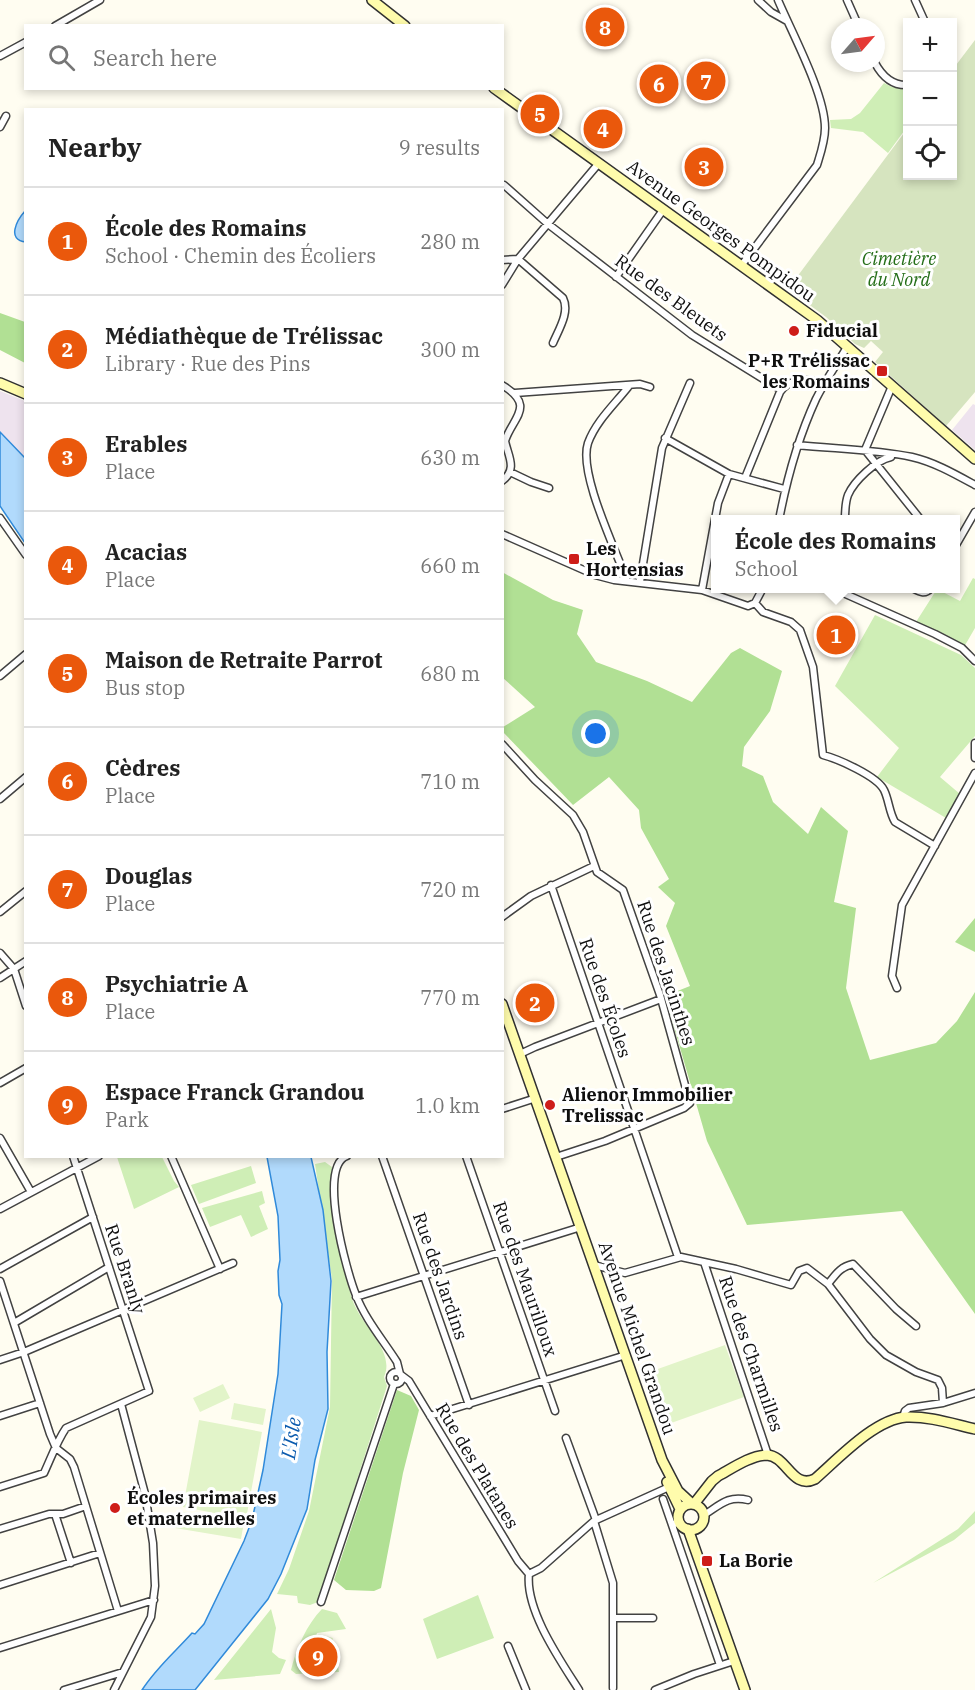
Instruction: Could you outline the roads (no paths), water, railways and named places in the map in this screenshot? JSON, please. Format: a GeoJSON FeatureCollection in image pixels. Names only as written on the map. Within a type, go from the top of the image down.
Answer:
{"type":"FeatureCollection","features":[{"type":"Feature","properties":{"kind":"main road"},"geometry":{"type":"LineString","coordinates":[[364,0],[395,18]]}},
{"type":"Feature","properties":{"kind":"main road"},"geometry":{"type":"LineString","coordinates":[[372,0],[402,24]]}},
{"type":"Feature","properties":{"kind":"main road","name":"Avenue Georges Pompidou"},"geometry":{"type":"LineString","coordinates":[[497,90],[817,320],[975,459]]}},
{"type":"Feature","properties":{"kind":"main road"},"geometry":{"type":"LineString","coordinates":[[0,383],[24,393]]}},
{"type":"Feature","properties":{"kind":"main road","name":"Avenue Michel Grandou"},"geometry":{"type":"LineString","coordinates":[[504,1010],[662,1460],[675,1487],[694,1505]]}},
{"type":"Feature","properties":{"kind":"main road"},"geometry":{"type":"LineString","coordinates":[[693,1529],[675,1523],[680,1509],[694,1505],[706,1487],[718,1476],[761,1456],[768,1455],[779,1461],[800,1481],[809,1482],[883,1424],[903,1417],[935,1420],[975,1429]]}},
{"type":"Feature","properties":{"kind":"main road","name":"Avenue Michel Grandou"},"geometry":{"type":"LineString","coordinates":[[662,1460],[668,1494],[680,1509]]}},
{"type":"Feature","properties":{"kind":"main road"},"geometry":{"type":"LineString","coordinates":[[693,1529],[702,1522],[694,1505]]}},
{"type":"Feature","properties":{"kind":"main road"},"geometry":{"type":"LineString","coordinates":[[693,1529],[700,1560],[746,1690]]}},
{"type":"Feature","properties":{"kind":"street"},"geometry":{"type":"LineString","coordinates":[[58,24],[100,0]]}},
{"type":"Feature","properties":{"kind":"street"},"geometry":{"type":"LineString","coordinates":[[758,0],[771,12],[787,21]]}},
{"type":"Feature","properties":{"kind":"street"},"geometry":{"type":"LineString","coordinates":[[741,266],[817,165],[823,146],[825,127],[822,104],[778,0]]}},
{"type":"Feature","properties":{"kind":"street"},"geometry":{"type":"LineString","coordinates":[[847,0],[855,18]]}},
{"type":"Feature","properties":{"kind":"street"},"geometry":{"type":"LineString","coordinates":[[915,0],[923,18]]}},
{"type":"Feature","properties":{"kind":"street"},"geometry":{"type":"LineString","coordinates":[[0,56],[24,43]]}},
{"type":"Feature","properties":{"kind":"street"},"geometry":{"type":"LineString","coordinates":[[880,72],[891,82],[903,84]]}},
{"type":"Feature","properties":{"kind":"street"},"geometry":{"type":"LineString","coordinates":[[0,128],[6,116]]}},
{"type":"Feature","properties":{"kind":"street"},"geometry":{"type":"LineString","coordinates":[[504,282],[518,259],[599,163]]}},
{"type":"Feature","properties":{"kind":"street","name":"Rue des Bleuets"},"geometry":{"type":"LineString","coordinates":[[504,185],[548,224],[692,335],[781,390]]}},
{"type":"Feature","properties":{"kind":"street"},"geometry":{"type":"LineString","coordinates":[[616,277],[663,210]]}},
{"type":"Feature","properties":{"kind":"street"},"geometry":{"type":"LineString","coordinates":[[504,260],[518,259],[563,298],[566,312],[553,344]]}},
{"type":"Feature","properties":{"kind":"street"},"geometry":{"type":"LineString","coordinates":[[780,515],[784,489],[797,445],[817,398],[847,347]]}},
{"type":"Feature","properties":{"kind":"street"},"geometry":{"type":"LineString","coordinates":[[745,478],[781,390],[786,384],[795,381],[826,381]]}},
{"type":"Feature","properties":{"kind":"street"},"geometry":{"type":"LineString","coordinates":[[640,582],[660,457],[665,438],[690,383]]}},
{"type":"Feature","properties":{"kind":"street"},"geometry":{"type":"LineString","coordinates":[[504,386],[515,393],[640,384],[650,387]]}},
{"type":"Feature","properties":{"kind":"street"},"geometry":{"type":"LineString","coordinates":[[627,581],[592,487],[586,459],[588,443],[595,429],[629,386]]}},
{"type":"Feature","properties":{"kind":"street"},"geometry":{"type":"LineString","coordinates":[[866,450],[892,386]]}},
{"type":"Feature","properties":{"kind":"street"},"geometry":{"type":"LineString","coordinates":[[504,479],[510,472],[512,462],[504,441],[519,415],[519,404],[515,393]]}},
{"type":"Feature","properties":{"kind":"street"},"geometry":{"type":"LineString","coordinates":[[665,438],[729,474],[784,489]]}},
{"type":"Feature","properties":{"kind":"street"},"geometry":{"type":"LineString","coordinates":[[797,445],[866,450],[912,457],[942,468],[975,485]]}},
{"type":"Feature","properties":{"kind":"street"},"geometry":{"type":"LineString","coordinates":[[866,450],[918,515]]}},
{"type":"Feature","properties":{"kind":"street"},"geometry":{"type":"LineString","coordinates":[[845,515],[848,494],[858,481],[884,458],[895,455]]}},
{"type":"Feature","properties":{"kind":"street"},"geometry":{"type":"LineString","coordinates":[[510,472],[549,488]]}},
{"type":"Feature","properties":{"kind":"street"},"geometry":{"type":"LineString","coordinates":[[716,515],[729,474]]}},
{"type":"Feature","properties":{"kind":"street"},"geometry":{"type":"LineString","coordinates":[[960,538],[975,512]]}},
{"type":"Feature","properties":{"kind":"street"},"geometry":{"type":"LineString","coordinates":[[0,518],[24,552]]}},
{"type":"Feature","properties":{"kind":"street"},"geometry":{"type":"LineString","coordinates":[[504,535],[595,575],[614,580],[702,590],[748,606],[755,603],[760,593]]}},
{"type":"Feature","properties":{"kind":"street"},"geometry":{"type":"LineString","coordinates":[[702,590],[711,542]]}},
{"type":"Feature","properties":{"kind":"street"},"geometry":{"type":"LineString","coordinates":[[706,569],[711,570]]}},
{"type":"Feature","properties":{"kind":"street"},"geometry":{"type":"LineString","coordinates":[[843,593],[962,648],[975,662]]}},
{"type":"Feature","properties":{"kind":"street"},"geometry":{"type":"LineString","coordinates":[[755,603],[763,612],[796,626],[813,667],[823,755],[835,758],[879,782],[885,792],[895,822],[935,846]]}},
{"type":"Feature","properties":{"kind":"street"},"geometry":{"type":"LineString","coordinates":[[0,676],[24,656]]}},
{"type":"Feature","properties":{"kind":"street"},"geometry":{"type":"LineString","coordinates":[[975,743],[975,758]]}},
{"type":"Feature","properties":{"kind":"street"},"geometry":{"type":"LineString","coordinates":[[504,746],[535,780],[573,815],[583,832],[594,866],[531,896],[504,916]]}},
{"type":"Feature","properties":{"kind":"street"},"geometry":{"type":"LineString","coordinates":[[897,988],[892,976],[902,905],[975,773]]}},
{"type":"Feature","properties":{"kind":"street"},"geometry":{"type":"LineString","coordinates":[[0,799],[24,779]]}},
{"type":"Feature","properties":{"kind":"street","name":"Rue des Jacinthes"},"geometry":{"type":"LineString","coordinates":[[594,866],[597,872],[623,890],[661,999],[690,1103],[684,1108],[634,1129]]}},
{"type":"Feature","properties":{"kind":"street","name":"Rue des Écoles"},"geometry":{"type":"LineString","coordinates":[[551,885],[678,1257]]}},
{"type":"Feature","properties":{"kind":"street"},"geometry":{"type":"LineString","coordinates":[[0,912],[24,893]]}},
{"type":"Feature","properties":{"kind":"street"},"geometry":{"type":"LineString","coordinates":[[0,953],[14,969],[24,1000]]}},
{"type":"Feature","properties":{"kind":"street"},"geometry":{"type":"LineString","coordinates":[[0,978],[24,962]]}},
{"type":"Feature","properties":{"kind":"street"},"geometry":{"type":"LineString","coordinates":[[520,1054],[661,999]]}},
{"type":"Feature","properties":{"kind":"street"},"geometry":{"type":"LineString","coordinates":[[0,1083],[24,1069]]}},
{"type":"Feature","properties":{"kind":"street"},"geometry":{"type":"LineString","coordinates":[[504,1107],[536,1098]]}},
{"type":"Feature","properties":{"kind":"street"},"geometry":{"type":"LineString","coordinates":[[556,1157],[634,1129]]}},
{"type":"Feature","properties":{"kind":"street"},"geometry":{"type":"LineString","coordinates":[[0,1138],[31,1192]]}},
{"type":"Feature","properties":{"kind":"street","name":"Rue Branly"},"geometry":{"type":"LineString","coordinates":[[74,1158],[149,1391],[121,1404]]}},
{"type":"Feature","properties":{"kind":"street"},"geometry":{"type":"LineString","coordinates":[[0,1209],[95,1158]]}},
{"type":"Feature","properties":{"kind":"street"},"geometry":{"type":"LineString","coordinates":[[172,1158],[220,1269]]}},
{"type":"Feature","properties":{"kind":"street"},"geometry":{"type":"LineString","coordinates":[[321,1602],[398,1378],[393,1356],[356,1297],[340,1242],[335,1189],[339,1161],[344,1158]]}},
{"type":"Feature","properties":{"kind":"street","name":"Rue des Jardins"},"geometry":{"type":"LineString","coordinates":[[383,1158],[469,1405]]}},
{"type":"Feature","properties":{"kind":"street","name":"Rue des Maurilloux"},"geometry":{"type":"LineString","coordinates":[[467,1158],[555,1411]]}},
{"type":"Feature","properties":{"kind":"street"},"geometry":{"type":"LineString","coordinates":[[0,1269],[93,1217]]}},
{"type":"Feature","properties":{"kind":"street"},"geometry":{"type":"LineString","coordinates":[[356,1297],[581,1227]]}},
{"type":"Feature","properties":{"kind":"street"},"geometry":{"type":"LineString","coordinates":[[594,1265],[625,1273],[678,1257],[736,1269],[786,1284],[793,1283],[799,1271],[807,1268],[828,1284],[870,1339],[886,1355],[916,1372],[938,1380],[942,1388],[943,1403]]}},
{"type":"Feature","properties":{"kind":"street","name":"Rue des Charmilles"},"geometry":{"type":"LineString","coordinates":[[704,1262],[768,1455]]}},
{"type":"Feature","properties":{"kind":"street"},"geometry":{"type":"LineString","coordinates":[[0,1360],[24,1352],[233,1263]]}},
{"type":"Feature","properties":{"kind":"street"},"geometry":{"type":"LineString","coordinates":[[828,1284],[837,1272],[853,1264],[896,1310],[916,1326]]}},
{"type":"Feature","properties":{"kind":"street"},"geometry":{"type":"LineString","coordinates":[[14,1323],[109,1267]]}},
{"type":"Feature","properties":{"kind":"street"},"geometry":{"type":"LineString","coordinates":[[0,1281],[56,1448],[70,1459],[118,1611]]}},
{"type":"Feature","properties":{"kind":"street"},"geometry":{"type":"LineString","coordinates":[[0,1308],[8,1305]]}},
{"type":"Feature","properties":{"kind":"street"},"geometry":{"type":"LineString","coordinates":[[430,1416],[626,1355]]}},
{"type":"Feature","properties":{"kind":"street","name":"Rue des Platanes"},"geometry":{"type":"LineString","coordinates":[[398,1378],[411,1385],[518,1562],[529,1574]]}},
{"type":"Feature","properties":{"kind":"street"},"geometry":{"type":"LineString","coordinates":[[903,1417],[909,1408],[943,1403],[975,1393]]}},
{"type":"Feature","properties":{"kind":"street"},"geometry":{"type":"LineString","coordinates":[[0,1416],[40,1403]]}},
{"type":"Feature","properties":{"kind":"street"},"geometry":{"type":"LineString","coordinates":[[0,1487],[44,1473],[59,1437],[66,1428],[121,1404],[145,1494],[153,1543],[154,1600],[151,1617],[114,1690]]}},
{"type":"Feature","properties":{"kind":"street"},"geometry":{"type":"LineString","coordinates":[[566,1438],[595,1520],[613,1583],[613,1689]]}},
{"type":"Feature","properties":{"kind":"street"},"geometry":{"type":"LineString","coordinates":[[579,1690],[547,1639],[529,1590],[529,1574],[541,1568],[595,1520],[658,1491],[694,1505],[736,1497],[748,1500]]}},
{"type":"Feature","properties":{"kind":"street"},"geometry":{"type":"LineString","coordinates":[[668,1494],[720,1665]]}},
{"type":"Feature","properties":{"kind":"street"},"geometry":{"type":"LineString","coordinates":[[0,1529],[49,1514],[63,1514],[86,1506]]}},
{"type":"Feature","properties":{"kind":"street"},"geometry":{"type":"LineString","coordinates":[[55,1514],[71,1563]]}},
{"type":"Feature","properties":{"kind":"street"},"geometry":{"type":"LineString","coordinates":[[0,1585],[100,1553]]}},
{"type":"Feature","properties":{"kind":"street"},"geometry":{"type":"LineString","coordinates":[[0,1648],[154,1600]]}},
{"type":"Feature","properties":{"kind":"street"},"geometry":{"type":"LineString","coordinates":[[613,1618],[653,1618]]}},
{"type":"Feature","properties":{"kind":"street"},"geometry":{"type":"LineString","coordinates":[[508,1646],[526,1690]]}},
{"type":"Feature","properties":{"kind":"street"},"geometry":{"type":"LineString","coordinates":[[655,1690],[734,1661]]}},
{"type":"Feature","properties":{"kind":"street"},"geometry":{"type":"LineString","coordinates":[[64,1690],[123,1672]]}},
{"type":"Feature","properties":{"kind":"water"},"geometry":{"type":"Polygon","coordinates":[[[24,212],[24,241],[16,238],[15,234],[19,219],[24,212]]]}},
{"type":"Feature","properties":{"kind":"water"},"geometry":{"type":"Polygon","coordinates":[[[0,432],[24,457],[24,542],[0,506],[0,432]]]}},
{"type":"Feature","properties":{"kind":"water","name":"L'Isle"},"geometry":{"type":"Polygon","coordinates":[[[267,1158],[311,1158],[323,1210],[331,1281],[327,1352],[328,1409],[315,1460],[307,1509],[281,1574],[268,1599],[195,1690],[142,1690],[166,1660],[204,1624],[252,1520],[263,1470],[278,1374],[282,1304],[279,1295],[278,1216],[267,1158]]]}},
{"type":"Feature","properties":{"kind":"place","name":"Psychiatrie A"},"geometry":{"type":"Point","coordinates":[605,27]}},
{"type":"Feature","properties":{"kind":"place","name":"Douglas"},"geometry":{"type":"Point","coordinates":[706,81]}},
{"type":"Feature","properties":{"kind":"place","name":"Cèdres"},"geometry":{"type":"Point","coordinates":[659,84]}},
{"type":"Feature","properties":{"kind":"place","name":"Maison de Retraite Parrot"},"geometry":{"type":"Point","coordinates":[540,114]}},
{"type":"Feature","properties":{"kind":"place","name":"Acacias"},"geometry":{"type":"Point","coordinates":[603,129]}},
{"type":"Feature","properties":{"kind":"place","name":"Erables"},"geometry":{"type":"Point","coordinates":[704,167]}},
{"type":"Feature","properties":{"kind":"place","name":"Fiducial"},"geometry":{"type":"Point","coordinates":[794,331]}},
{"type":"Feature","properties":{"kind":"place","name":"P+R Trélissac les Romains"},"geometry":{"type":"Point","coordinates":[882,371]}},
{"type":"Feature","properties":{"kind":"place","name":"Les Hortensias"},"geometry":{"type":"Point","coordinates":[574,559]}},
{"type":"Feature","properties":{"kind":"place","name":"École des Romains"},"geometry":{"type":"Point","coordinates":[836,635]}},
{"type":"Feature","properties":{"kind":"place","name":"Médiathèque de Trélissac"},"geometry":{"type":"Point","coordinates":[535,1003]}},
{"type":"Feature","properties":{"kind":"place","name":"Alienor Immobilier Trelissac"},"geometry":{"type":"Point","coordinates":[550,1105]}},
{"type":"Feature","properties":{"kind":"place","name":"Écoles primaires et maternelles"},"geometry":{"type":"Point","coordinates":[115,1508]}},
{"type":"Feature","properties":{"kind":"place","name":"La Borie"},"geometry":{"type":"Point","coordinates":[707,1561]}},
{"type":"Feature","properties":{"kind":"place","name":"Espace Franck Grandou"},"geometry":{"type":"Point","coordinates":[318,1657]}},
{"type":"Feature","properties":{"kind":"park label","name":"Cimetière du Nord"},"geometry":{"type":"Point","coordinates":[899,269]}}]}
